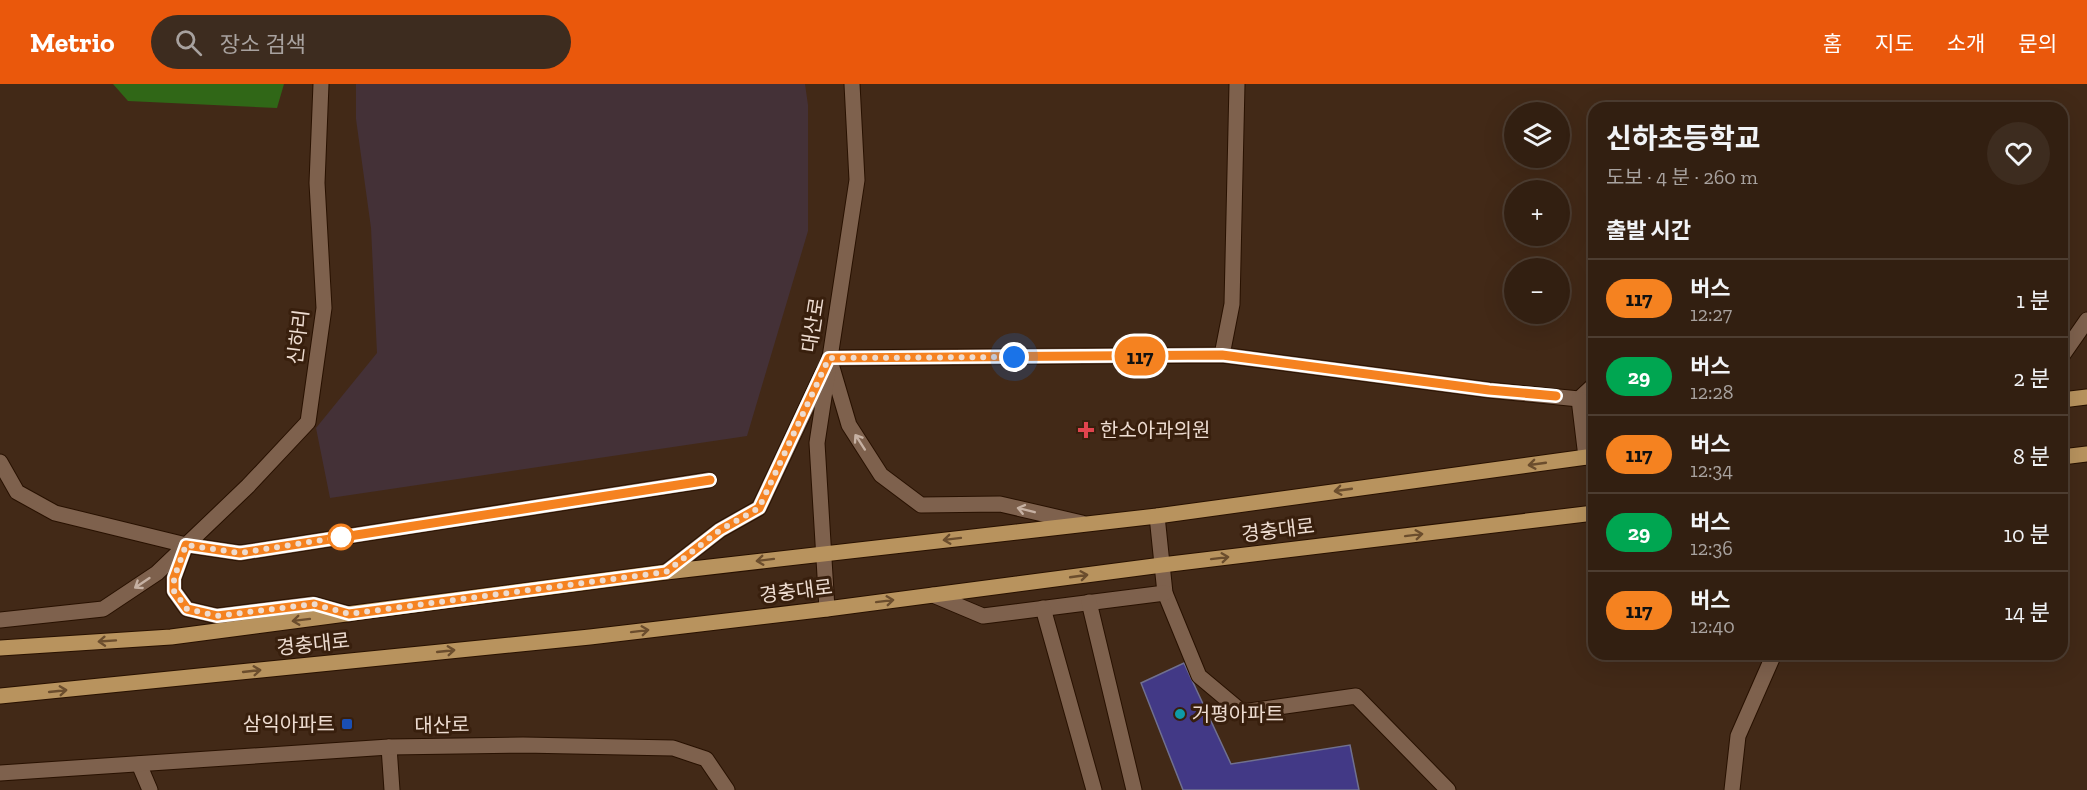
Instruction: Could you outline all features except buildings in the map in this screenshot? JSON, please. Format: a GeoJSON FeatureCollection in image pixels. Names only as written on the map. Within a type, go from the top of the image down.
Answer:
{"type":"FeatureCollection","features":[{"type":"Feature","properties":{"kind":"main road"},"geometry":{"type":"LineString","coordinates":[[2068,399],[2087,397]]}},
{"type":"Feature","properties":{"kind":"main road"},"geometry":{"type":"LineString","coordinates":[[2068,456],[2087,454]]}},
{"type":"Feature","properties":{"kind":"main road"},"geometry":{"type":"LineString","coordinates":[[0,648],[171,637],[666,572],[1156,516],[1588,457]]}},
{"type":"Feature","properties":{"kind":"main road","name":"경충대로"},"geometry":{"type":"LineString","coordinates":[[0,696],[590,637],[1588,514]]}},
{"type":"Feature","properties":{"kind":"street","name":"신하리"},"geometry":{"type":"LineString","coordinates":[[0,620],[103,609],[157,573],[248,486],[308,422],[324,308],[317,183],[321,84]]}},
{"type":"Feature","properties":{"kind":"street","name":"대산로"},"geometry":{"type":"LineString","coordinates":[[827,609],[817,443],[857,180],[852,84]]}},
{"type":"Feature","properties":{"kind":"street"},"geometry":{"type":"LineString","coordinates":[[1222,355],[1232,304],[1237,84]]}},
{"type":"Feature","properties":{"kind":"street"},"geometry":{"type":"LineString","coordinates":[[2068,347],[2087,320]]}},
{"type":"Feature","properties":{"kind":"street"},"geometry":{"type":"LineString","coordinates":[[829,358],[1222,355],[1489,390],[1579,399],[1588,391]]}},
{"type":"Feature","properties":{"kind":"street"},"geometry":{"type":"LineString","coordinates":[[829,358],[849,425],[881,475],[921,505],[1000,504],[1083,524]]}},
{"type":"Feature","properties":{"kind":"street"},"geometry":{"type":"LineString","coordinates":[[666,572],[720,530],[759,508],[829,358]]}},
{"type":"Feature","properties":{"kind":"street"},"geometry":{"type":"LineString","coordinates":[[1579,399],[1588,446]]}},
{"type":"Feature","properties":{"kind":"street"},"geometry":{"type":"LineString","coordinates":[[0,462],[17,492],[56,513],[186,545],[240,553],[710,480]]}},
{"type":"Feature","properties":{"kind":"street"},"geometry":{"type":"LineString","coordinates":[[1156,516],[1165,593],[1199,676],[1242,711],[1356,696],[1448,790]]}},
{"type":"Feature","properties":{"kind":"street"},"geometry":{"type":"LineString","coordinates":[[186,545],[174,578],[174,591],[187,609],[217,616],[314,604],[349,614]]}},
{"type":"Feature","properties":{"kind":"street"},"geometry":{"type":"LineString","coordinates":[[933,595],[983,616],[1165,593]]}},
{"type":"Feature","properties":{"kind":"street"},"geometry":{"type":"LineString","coordinates":[[1089,602],[1134,790]]}},
{"type":"Feature","properties":{"kind":"street"},"geometry":{"type":"LineString","coordinates":[[1043,608],[1094,790]]}},
{"type":"Feature","properties":{"kind":"street"},"geometry":{"type":"LineString","coordinates":[[1732,790],[1738,736],[1771,660]]}},
{"type":"Feature","properties":{"kind":"street","name":"대산로"},"geometry":{"type":"LineString","coordinates":[[0,773],[389,747],[523,745],[673,748],[706,759],[727,790]]}},
{"type":"Feature","properties":{"kind":"street"},"geometry":{"type":"LineString","coordinates":[[389,747],[392,790]]}},
{"type":"Feature","properties":{"kind":"street"},"geometry":{"type":"LineString","coordinates":[[139,764],[150,790]]}},
{"type":"Feature","properties":{"kind":"shaded area"},"geometry":{"type":"Polygon","coordinates":[[[356,84],[805,84],[808,105],[808,231],[747,436],[330,498],[316,428],[377,353],[371,228],[356,119],[356,84]]]}},
{"type":"Feature","properties":{"kind":"green space"},"geometry":{"type":"Polygon","coordinates":[[[113,84],[284,84],[277,108],[128,101],[113,84]]]}},
{"type":"Feature","properties":{"kind":"bus line","name":"117"},"geometry":{"type":"LineString","coordinates":[[710,480],[240,553],[186,545],[174,578],[174,591],[187,609],[217,616],[314,604],[349,614],[666,572],[720,530],[759,508],[829,358],[1222,355],[1489,390],[1556,396]]}},
{"type":"Feature","properties":{"kind":"place","name":"한소아과의원"},"geometry":{"type":"Point","coordinates":[1086,430]}},
{"type":"Feature","properties":{"kind":"place","name":"거평아파트"},"geometry":{"type":"Point","coordinates":[1180,714]}},
{"type":"Feature","properties":{"kind":"place","name":"삼익아파트"},"geometry":{"type":"Point","coordinates":[347,724]}},
{"type":"Feature","properties":{"kind":"route"},"geometry":{"type":"LineString","coordinates":[[341,537],[240,553],[186,545],[174,578],[174,591],[187,609],[217,616],[314,604],[349,614],[666,572],[720,530],[759,508],[829,358],[1014,357]]}}]}
